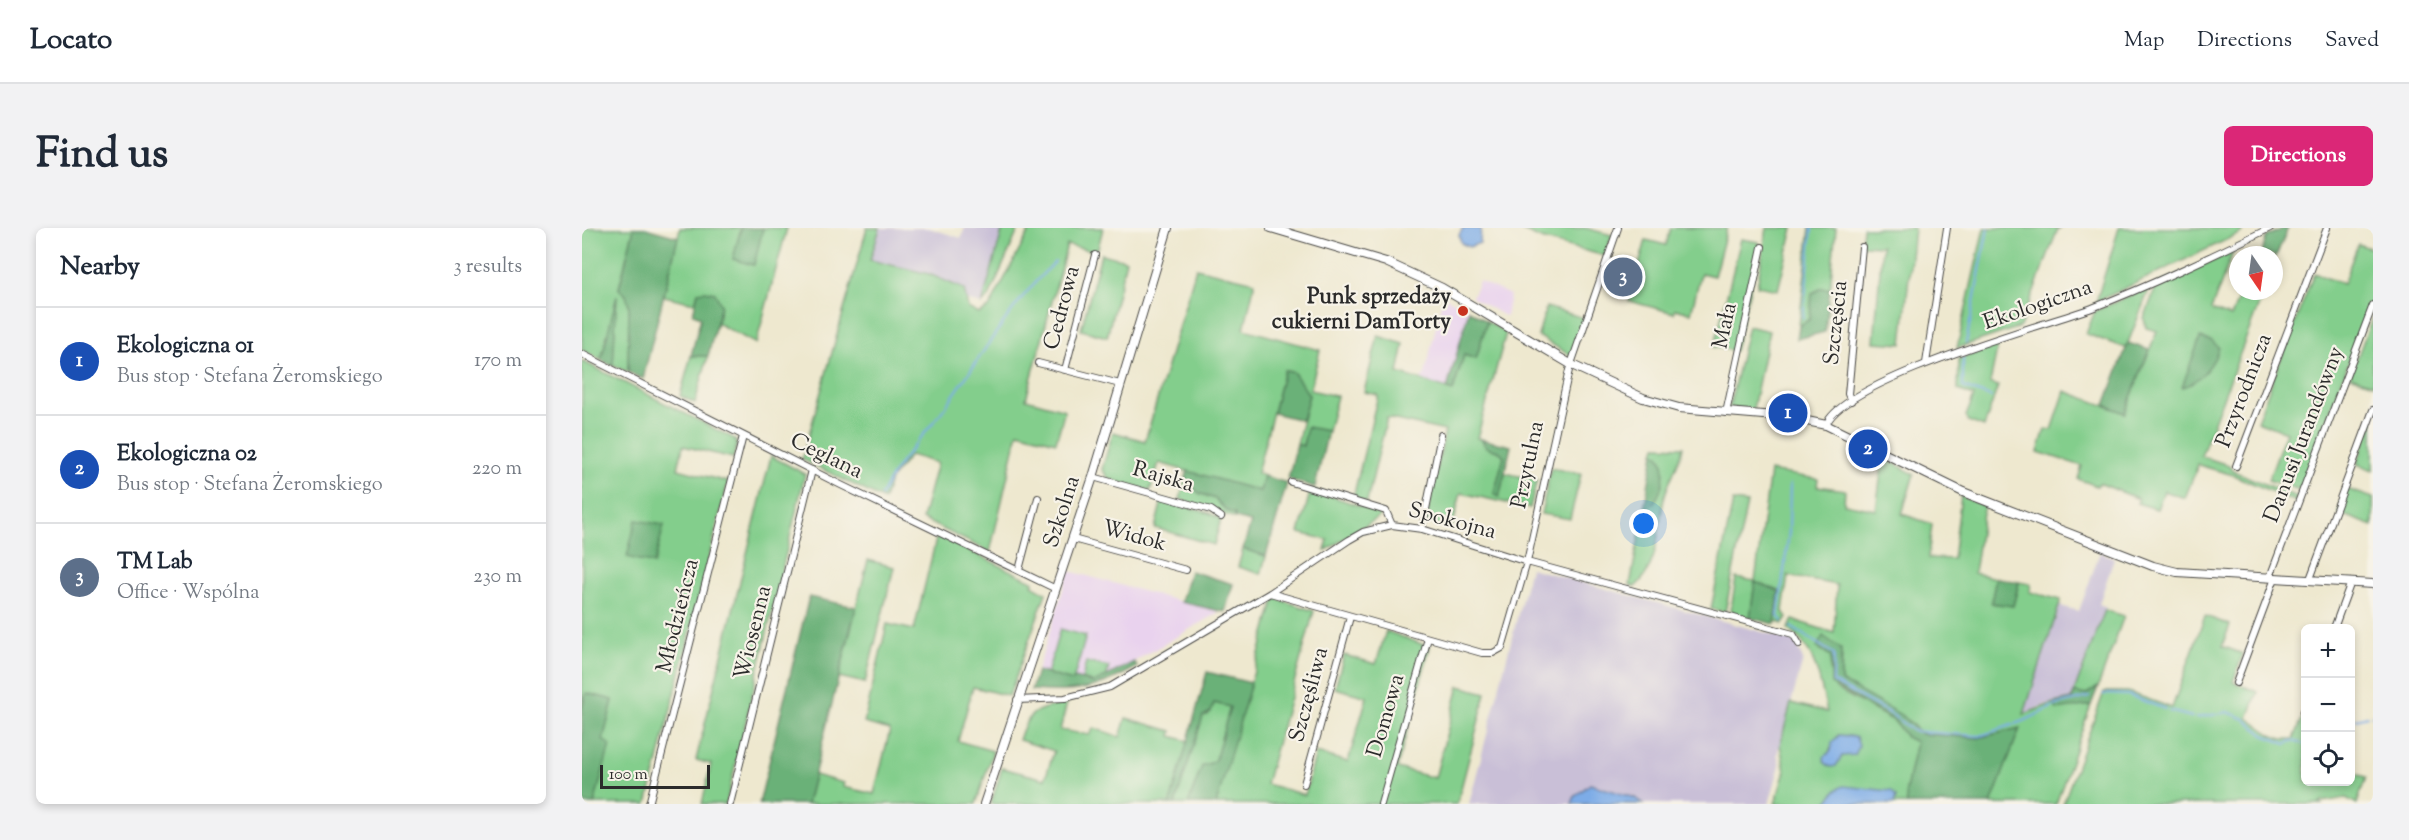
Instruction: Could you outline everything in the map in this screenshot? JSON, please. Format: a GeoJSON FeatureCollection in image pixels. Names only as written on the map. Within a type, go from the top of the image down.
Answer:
{"type":"FeatureCollection","features":[{"type":"Feature","properties":{"kind":"street","name":"Szkolna"},"geometry":{"type":"LineString","coordinates":[[984,804],[1093,477],[1168,228]]}},
{"type":"Feature","properties":{"kind":"street"},"geometry":{"type":"LineString","coordinates":[[1271,228],[1396,267],[1442,288],[1572,365],[1654,402],[1679,408],[1788,417],[1826,425],[1963,492],[2153,566],[2177,572],[2373,584]]}},
{"type":"Feature","properties":{"kind":"street","name":"Przytulna"},"geometry":{"type":"LineString","coordinates":[[1428,638],[1487,654],[1498,651],[1505,643],[1527,562],[1572,365],[1618,228]]}},
{"type":"Feature","properties":{"kind":"street"},"geometry":{"type":"LineString","coordinates":[[1926,363],[1947,228]]}},
{"type":"Feature","properties":{"kind":"street","name":"Ekologiczna"},"geometry":{"type":"LineString","coordinates":[[1826,425],[1833,412],[1926,363],[2093,307],[2270,228]]}},
{"type":"Feature","properties":{"kind":"street","name":"Przyrodnicza"},"geometry":{"type":"LineString","coordinates":[[2236,466],[2327,228]]}},
{"type":"Feature","properties":{"kind":"street","name":"Mała"},"geometry":{"type":"LineString","coordinates":[[1726,413],[1762,247]]}},
{"type":"Feature","properties":{"kind":"street","name":"Szczęścia"},"geometry":{"type":"LineString","coordinates":[[1851,401],[1848,394],[1862,248]]}},
{"type":"Feature","properties":{"kind":"street","name":"Cedrowa"},"geometry":{"type":"LineString","coordinates":[[1065,370],[1095,255]]}},
{"type":"Feature","properties":{"kind":"street","name":"Danusi Jurandówny"},"geometry":{"type":"LineString","coordinates":[[2236,683],[2373,305]]}},
{"type":"Feature","properties":{"kind":"street","name":"Ceglana"},"geometry":{"type":"LineString","coordinates":[[582,354],[743,436],[1056,589]]}},
{"type":"Feature","properties":{"kind":"street"},"geometry":{"type":"LineString","coordinates":[[1038,363],[1120,384]]}},
{"type":"Feature","properties":{"kind":"street"},"geometry":{"type":"LineString","coordinates":[[2310,579],[2373,410]]}},
{"type":"Feature","properties":{"kind":"street"},"geometry":{"type":"LineString","coordinates":[[1422,529],[1441,435]]}},
{"type":"Feature","properties":{"kind":"street","name":"Młodzieńcza"},"geometry":{"type":"LineString","coordinates":[[649,804],[743,436]]}},
{"type":"Feature","properties":{"kind":"street","name":"Wiosenna"},"geometry":{"type":"LineString","coordinates":[[730,804],[812,470]]}},
{"type":"Feature","properties":{"kind":"street","name":"Rajska"},"geometry":{"type":"LineString","coordinates":[[1093,477],[1211,510],[1221,517]]}},
{"type":"Feature","properties":{"kind":"street"},"geometry":{"type":"LineString","coordinates":[[1291,482],[1386,511],[1392,525]]}},
{"type":"Feature","properties":{"kind":"street"},"geometry":{"type":"LineString","coordinates":[[1019,570],[1038,498]]}},
{"type":"Feature","properties":{"kind":"street","name":"Spokojna"},"geometry":{"type":"LineString","coordinates":[[1017,700],[1065,698],[1110,687],[1270,593],[1349,540],[1363,532],[1392,525],[1422,529],[1527,562],[1793,634],[1799,644]]}},
{"type":"Feature","properties":{"kind":"street","name":"Widok"},"geometry":{"type":"LineString","coordinates":[[1073,539],[1186,570]]}},
{"type":"Feature","properties":{"kind":"street"},"geometry":{"type":"LineString","coordinates":[[2335,624],[2351,582]]}},
{"type":"Feature","properties":{"kind":"street"},"geometry":{"type":"LineString","coordinates":[[1270,593],[1428,638]]}},
{"type":"Feature","properties":{"kind":"street","name":"Szczęśliwa"},"geometry":{"type":"LineString","coordinates":[[1304,784],[1350,617]]}},
{"type":"Feature","properties":{"kind":"street","name":"Domowa"},"geometry":{"type":"LineString","coordinates":[[1381,804],[1428,638]]}},
{"type":"Feature","properties":{"kind":"shaded area"},"geometry":{"type":"Polygon","coordinates":[[[880,228],[929,228],[961,238],[965,228],[1003,228],[982,304],[966,300],[964,289],[929,274],[870,260],[880,228]]]}},
{"type":"Feature","properties":{"kind":"shaded area"},"geometry":{"type":"Polygon","coordinates":[[[1479,281],[1510,295],[1506,317],[1472,297],[1479,281]]]}},
{"type":"Feature","properties":{"kind":"shaded area"},"geometry":{"type":"Polygon","coordinates":[[[1443,296],[1469,310],[1447,389],[1425,383],[1421,378],[1425,374],[1443,296]]]}},
{"type":"Feature","properties":{"kind":"shaded area"},"geometry":{"type":"Polygon","coordinates":[[[2100,552],[2114,558],[2099,604],[2106,607],[2072,699],[2044,705],[2023,714],[2060,606],[2079,611],[2100,552]]]}},
{"type":"Feature","properties":{"kind":"shaded area"},"geometry":{"type":"Polygon","coordinates":[[[1530,568],[1795,641],[1803,660],[1777,754],[1780,765],[1769,804],[1469,804],[1530,568]]]}},
{"type":"Feature","properties":{"kind":"shaded area"},"geometry":{"type":"Polygon","coordinates":[[[1069,571],[1219,612],[1106,678],[1094,683],[1073,681],[1037,671],[1069,571]]]}},
{"type":"Feature","properties":{"kind":"green space"},"geometry":{"type":"Polygon","coordinates":[[[582,228],[634,228],[619,288],[626,295],[629,305],[628,372],[613,366],[616,300],[601,360],[582,350],[582,228]]]}},
{"type":"Feature","properties":{"kind":"green space"},"geometry":{"type":"Polygon","coordinates":[[[634,228],[645,228],[678,237],[643,379],[628,372],[629,305],[626,295],[619,289],[634,228]]]}},
{"type":"Feature","properties":{"kind":"green space"},"geometry":{"type":"Polygon","coordinates":[[[680,228],[741,228],[733,259],[753,265],[763,228],[787,228],[756,344],[717,323],[721,305],[713,292],[698,292],[695,303],[664,296],[680,228]]]}},
{"type":"Feature","properties":{"kind":"green space"},"geometry":{"type":"Polygon","coordinates":[[[741,228],[763,228],[754,265],[733,259],[741,228]]]}},
{"type":"Feature","properties":{"kind":"green space"},"geometry":{"type":"Polygon","coordinates":[[[867,228],[880,228],[870,260],[929,274],[964,289],[968,308],[979,314],[989,308],[1031,228],[1103,228],[1098,248],[1092,251],[1067,245],[1026,399],[1065,410],[1056,442],[1018,432],[990,552],[922,519],[937,463],[910,455],[890,480],[884,500],[802,459],[867,228]]]}},
{"type":"Feature","properties":{"kind":"green space"},"geometry":{"type":"Polygon","coordinates":[[[1003,228],[1019,228],[989,297],[982,304],[1003,228]]]}},
{"type":"Feature","properties":{"kind":"green space"},"geometry":{"type":"Polygon","coordinates":[[[1516,228],[1585,228],[1612,235],[1605,256],[1541,239],[1516,228]]]}},
{"type":"Feature","properties":{"kind":"green space"},"geometry":{"type":"Polygon","coordinates":[[[1671,228],[1727,228],[1714,276],[1701,273],[1691,313],[1675,309],[1674,313],[1629,301],[1646,240],[1666,245],[1671,228]]]}},
{"type":"Feature","properties":{"kind":"green space"},"geometry":{"type":"Polygon","coordinates":[[[1767,228],[1793,228],[1778,290],[1757,286],[1767,228]]]}},
{"type":"Feature","properties":{"kind":"green space"},"geometry":{"type":"Polygon","coordinates":[[[1810,228],[1836,228],[1830,289],[1825,288],[1812,293],[1810,319],[1799,326],[1810,228]]]}},
{"type":"Feature","properties":{"kind":"green space"},"geometry":{"type":"Polygon","coordinates":[[[1863,228],[1914,228],[1902,344],[1874,342],[1882,246],[1861,245],[1863,228]]]}},
{"type":"Feature","properties":{"kind":"green space"},"geometry":{"type":"Polygon","coordinates":[[[1984,228],[2061,228],[2058,229],[2020,327],[1957,348],[1984,228]]]}},
{"type":"Feature","properties":{"kind":"green space"},"geometry":{"type":"Polygon","coordinates":[[[2119,228],[2243,228],[2241,233],[2096,302],[2119,228]]]}},
{"type":"Feature","properties":{"kind":"green space"},"geometry":{"type":"Polygon","coordinates":[[[2288,228],[2280,246],[2264,246],[2266,237],[2288,228]]]}},
{"type":"Feature","properties":{"kind":"green space"},"geometry":{"type":"Polygon","coordinates":[[[1741,239],[1759,242],[1760,247],[1735,351],[1714,347],[1741,239]]]}},
{"type":"Feature","properties":{"kind":"green space"},"geometry":{"type":"Polygon","coordinates":[[[2358,244],[2373,249],[2373,298],[2300,490],[2268,480],[2286,432],[2257,421],[2314,273],[2343,284],[2358,244]]]}},
{"type":"Feature","properties":{"kind":"green space"},"geometry":{"type":"Polygon","coordinates":[[[1101,254],[1126,260],[1107,337],[1081,330],[1101,254]]]}},
{"type":"Feature","properties":{"kind":"green space"},"geometry":{"type":"Polygon","coordinates":[[[2229,254],[2229,263],[2211,310],[2231,317],[2238,300],[2261,300],[2201,456],[2228,465],[2233,471],[2297,497],[2296,502],[2233,475],[2198,465],[2185,498],[2164,491],[2157,509],[2137,503],[2139,499],[2099,483],[2097,486],[2078,479],[2082,466],[2038,452],[2045,429],[2052,430],[2065,391],[2125,413],[2157,331],[2146,328],[2144,319],[2157,284],[2229,254]]]}},
{"type":"Feature","properties":{"kind":"green space"},"geometry":{"type":"Polygon","coordinates":[[[1196,268],[1255,282],[1244,329],[1320,350],[1310,390],[1337,396],[1328,431],[1308,428],[1302,447],[1297,444],[1309,395],[1284,370],[1257,473],[1264,476],[1260,492],[1159,463],[1150,491],[1109,479],[1102,469],[1113,432],[1145,441],[1196,268]]]}},
{"type":"Feature","properties":{"kind":"green space"},"geometry":{"type":"Polygon","coordinates":[[[2150,287],[2126,348],[2086,334],[2095,311],[2150,287]]]}},
{"type":"Feature","properties":{"kind":"green space"},"geometry":{"type":"Polygon","coordinates":[[[1822,288],[1830,289],[1825,332],[1797,339],[1799,326],[1810,319],[1812,293],[1822,288]]]}},
{"type":"Feature","properties":{"kind":"green space"},"geometry":{"type":"Polygon","coordinates":[[[698,292],[715,293],[721,305],[708,356],[691,356],[701,317],[693,314],[698,292]]]}},
{"type":"Feature","properties":{"kind":"green space"},"geometry":{"type":"Polygon","coordinates":[[[617,296],[613,366],[601,360],[617,296]]]}},
{"type":"Feature","properties":{"kind":"green space"},"geometry":{"type":"Polygon","coordinates":[[[1546,307],[1584,318],[1571,356],[1538,336],[1546,307]]]}},
{"type":"Feature","properties":{"kind":"green space"},"geometry":{"type":"Polygon","coordinates":[[[1469,310],[1487,321],[1476,359],[1464,355],[1453,391],[1447,389],[1469,310]]]}},
{"type":"Feature","properties":{"kind":"green space"},"geometry":{"type":"Polygon","coordinates":[[[2373,316],[2373,384],[2350,376],[2373,316]]]}},
{"type":"Feature","properties":{"kind":"green space"},"geometry":{"type":"Polygon","coordinates":[[[1487,321],[1506,333],[1477,438],[1481,439],[1486,447],[1504,456],[1494,494],[1499,497],[1505,473],[1537,480],[1530,508],[1461,493],[1452,528],[1426,521],[1445,431],[1387,418],[1367,502],[1353,498],[1378,395],[1364,392],[1378,336],[1404,344],[1398,373],[1453,391],[1464,355],[1476,359],[1487,321]]]}},
{"type":"Feature","properties":{"kind":"green space"},"geometry":{"type":"Polygon","coordinates":[[[1748,326],[1769,331],[1753,409],[1729,408],[1748,326]]]}},
{"type":"Feature","properties":{"kind":"green space"},"geometry":{"type":"Polygon","coordinates":[[[2200,338],[2212,341],[2219,348],[2205,372],[2182,387],[2200,338]]]}},
{"type":"Feature","properties":{"kind":"green space"},"geometry":{"type":"Polygon","coordinates":[[[2128,343],[2149,350],[2125,413],[2105,405],[2128,343]]]}},
{"type":"Feature","properties":{"kind":"green space"},"geometry":{"type":"Polygon","coordinates":[[[1998,345],[1990,383],[1998,386],[1984,427],[1968,421],[1966,416],[1974,396],[1958,390],[1959,359],[1998,345]]]}},
{"type":"Feature","properties":{"kind":"green space"},"geometry":{"type":"Polygon","coordinates":[[[691,356],[708,356],[695,403],[680,396],[691,356]]]}},
{"type":"Feature","properties":{"kind":"green space"},"geometry":{"type":"Polygon","coordinates":[[[582,361],[735,439],[737,445],[733,458],[683,446],[678,469],[728,482],[647,804],[594,804],[609,745],[603,740],[613,700],[586,693],[582,710],[582,361]]]}},
{"type":"Feature","properties":{"kind":"green space"},"geometry":{"type":"Polygon","coordinates":[[[1284,370],[1294,373],[1309,395],[1302,420],[1273,413],[1284,370]]]}},
{"type":"Feature","properties":{"kind":"green space"},"geometry":{"type":"Polygon","coordinates":[[[2373,419],[2373,470],[2357,464],[2373,419]]]}},
{"type":"Feature","properties":{"kind":"green space"},"geometry":{"type":"Polygon","coordinates":[[[1307,427],[1328,431],[1315,487],[1288,479],[1297,444],[1303,446],[1307,427]]]}},
{"type":"Feature","properties":{"kind":"green space"},"geometry":{"type":"Polygon","coordinates":[[[1481,439],[1511,446],[1499,497],[1494,494],[1504,456],[1486,447],[1481,439]]]}},
{"type":"Feature","properties":{"kind":"green space"},"geometry":{"type":"Polygon","coordinates":[[[1656,446],[1683,447],[1665,495],[1654,556],[1643,578],[1635,587],[1630,585],[1644,510],[1655,501],[1660,488],[1662,459],[1654,453],[1656,446]]]}},
{"type":"Feature","properties":{"kind":"green space"},"geometry":{"type":"Polygon","coordinates":[[[1654,453],[1659,455],[1662,462],[1664,477],[1655,500],[1644,510],[1654,453]]]}},
{"type":"Feature","properties":{"kind":"green space"},"geometry":{"type":"Polygon","coordinates":[[[771,456],[805,474],[726,804],[702,804],[711,764],[696,760],[771,456]]]}},
{"type":"Feature","properties":{"kind":"green space"},"geometry":{"type":"Polygon","coordinates":[[[1883,457],[1914,474],[1902,514],[1932,524],[1928,558],[1953,559],[1961,496],[1984,506],[1974,573],[1996,578],[1991,603],[2013,606],[2019,582],[2031,584],[2030,592],[2061,600],[2024,714],[2054,703],[2057,709],[2091,705],[2056,804],[1991,804],[2020,728],[1978,738],[1921,734],[1910,722],[1841,681],[1842,656],[1817,647],[1831,656],[1830,670],[1836,689],[1894,721],[1906,737],[1916,742],[1906,790],[1907,804],[1894,804],[1896,797],[1835,791],[1826,804],[1775,804],[1785,771],[1780,745],[1791,703],[1827,712],[1811,655],[1788,629],[1793,620],[1834,633],[1837,585],[1788,576],[1783,611],[1787,618],[1783,624],[1775,621],[1779,591],[1755,582],[1750,618],[1734,614],[1731,609],[1736,578],[1755,581],[1770,471],[1818,479],[1817,486],[1845,490],[1844,504],[1876,510],[1883,457]],[[1838,735],[1824,761],[1831,767],[1844,755],[1856,737],[1838,735]]]}},
{"type":"Feature","properties":{"kind":"green space"},"geometry":{"type":"Polygon","coordinates":[[[1551,468],[1581,474],[1570,519],[1541,514],[1551,468]]]}},
{"type":"Feature","properties":{"kind":"green space"},"geometry":{"type":"Polygon","coordinates":[[[1188,471],[1260,491],[1264,476],[1287,483],[1266,556],[1243,549],[1251,522],[1235,518],[1235,514],[1227,511],[1215,499],[1199,493],[1185,480],[1188,471]]]}},
{"type":"Feature","properties":{"kind":"green space"},"geometry":{"type":"Polygon","coordinates":[[[1185,480],[1199,493],[1215,499],[1227,511],[1235,514],[1235,518],[1180,499],[1185,480]]]}},
{"type":"Feature","properties":{"kind":"green space"},"geometry":{"type":"Polygon","coordinates":[[[1311,489],[1380,513],[1379,517],[1325,551],[1328,540],[1299,533],[1311,489]]]}},
{"type":"Feature","properties":{"kind":"green space"},"geometry":{"type":"Polygon","coordinates":[[[2347,489],[2373,498],[2373,526],[2338,513],[2347,489]]]}},
{"type":"Feature","properties":{"kind":"green space"},"geometry":{"type":"Polygon","coordinates":[[[1162,500],[1209,513],[1221,519],[1214,545],[1155,528],[1162,500]]]}},
{"type":"Feature","properties":{"kind":"green space"},"geometry":{"type":"Polygon","coordinates":[[[1733,501],[1747,503],[1725,612],[1711,609],[1733,501]]]}},
{"type":"Feature","properties":{"kind":"green space"},"geometry":{"type":"Polygon","coordinates":[[[636,520],[664,525],[654,564],[627,557],[636,520]]]}},
{"type":"Feature","properties":{"kind":"green space"},"geometry":{"type":"Polygon","coordinates":[[[937,535],[1034,582],[1032,585],[1046,593],[1009,696],[973,687],[958,741],[993,751],[976,804],[807,804],[814,775],[844,783],[843,787],[874,794],[890,730],[864,723],[887,624],[914,630],[937,535]]]}},
{"type":"Feature","properties":{"kind":"green space"},"geometry":{"type":"Polygon","coordinates":[[[1243,549],[1266,556],[1261,574],[1238,567],[1243,549]]]}},
{"type":"Feature","properties":{"kind":"green space"},"geometry":{"type":"Polygon","coordinates":[[[868,560],[894,567],[865,683],[839,677],[868,560]]]}},
{"type":"Feature","properties":{"kind":"green space"},"geometry":{"type":"Polygon","coordinates":[[[1190,571],[1233,584],[1225,612],[1181,602],[1190,571]]]}},
{"type":"Feature","properties":{"kind":"green space"},"geometry":{"type":"Polygon","coordinates":[[[1996,578],[2019,582],[2013,606],[1991,603],[1996,578]]]}},
{"type":"Feature","properties":{"kind":"green space"},"geometry":{"type":"Polygon","coordinates":[[[1755,582],[1779,591],[1775,624],[1750,618],[1755,582]]]}},
{"type":"Feature","properties":{"kind":"green space"},"geometry":{"type":"Polygon","coordinates":[[[809,597],[856,607],[807,804],[759,804],[809,597]]]}},
{"type":"Feature","properties":{"kind":"green space"},"geometry":{"type":"Polygon","coordinates":[[[1275,598],[1314,611],[1266,784],[1305,795],[1316,753],[1348,762],[1367,697],[1335,688],[1344,655],[1376,664],[1386,631],[1430,647],[1397,768],[1435,778],[1459,686],[1486,693],[1457,804],[1216,804],[1275,598]]]}},
{"type":"Feature","properties":{"kind":"green space"},"geometry":{"type":"Polygon","coordinates":[[[2105,610],[2124,616],[2098,687],[2085,695],[2074,692],[2105,610]]]}},
{"type":"Feature","properties":{"kind":"green space"},"geometry":{"type":"Polygon","coordinates":[[[2205,616],[2230,625],[2222,646],[2243,654],[2233,682],[2258,692],[2248,718],[2272,735],[2282,739],[2294,739],[2301,721],[2301,786],[2355,786],[2355,774],[2366,777],[2357,804],[2346,798],[2321,802],[2322,804],[2063,804],[2104,692],[2128,692],[2172,708],[2205,616]]]}},
{"type":"Feature","properties":{"kind":"green space"},"geometry":{"type":"Polygon","coordinates":[[[1060,629],[1086,636],[1073,681],[1047,674],[1060,629]]]}},
{"type":"Feature","properties":{"kind":"green space"},"geometry":{"type":"Polygon","coordinates":[[[1823,636],[1841,649],[1841,681],[1901,715],[1921,734],[1978,738],[2020,728],[1991,804],[1907,804],[1906,790],[1916,742],[1906,737],[1894,720],[1831,684],[1831,656],[1817,647],[1823,636]]]}},
{"type":"Feature","properties":{"kind":"green space"},"geometry":{"type":"Polygon","coordinates":[[[1086,662],[1109,667],[1106,678],[1094,683],[1082,679],[1086,662]]]}},
{"type":"Feature","properties":{"kind":"green space"},"geometry":{"type":"Polygon","coordinates":[[[1134,662],[1137,667],[1087,688],[1062,691],[1031,690],[1037,671],[1073,681],[1074,678],[1094,683],[1134,662]]]}},
{"type":"Feature","properties":{"kind":"green space"},"geometry":{"type":"Polygon","coordinates":[[[1207,672],[1251,683],[1216,804],[1188,804],[1202,766],[1213,762],[1216,758],[1230,707],[1214,703],[1211,712],[1203,716],[1175,804],[1170,804],[1207,672]]]}},
{"type":"Feature","properties":{"kind":"green space"},"geometry":{"type":"Polygon","coordinates":[[[2098,687],[2091,705],[2057,710],[2054,703],[2072,699],[2074,692],[2085,695],[2098,687]]]}},
{"type":"Feature","properties":{"kind":"green space"},"geometry":{"type":"Polygon","coordinates":[[[586,693],[613,700],[603,740],[610,745],[594,804],[582,804],[582,710],[586,693]]]}},
{"type":"Feature","properties":{"kind":"green space"},"geometry":{"type":"Polygon","coordinates":[[[1067,703],[1060,730],[1089,735],[1094,728],[1120,737],[1126,718],[1172,731],[1171,736],[1188,741],[1170,804],[991,804],[1002,768],[1045,779],[1054,751],[1019,740],[1026,722],[1035,712],[1067,703]]]}},
{"type":"Feature","properties":{"kind":"green space"},"geometry":{"type":"Polygon","coordinates":[[[1214,703],[1230,707],[1216,758],[1213,762],[1202,766],[1188,804],[1175,804],[1203,716],[1208,715],[1214,703]]]}},
{"type":"Feature","properties":{"kind":"water"},"geometry":{"type":"Polygon","coordinates":[[[1463,228],[1481,228],[1480,243],[1469,247],[1461,243],[1459,235],[1463,228]]]}},
{"type":"Feature","properties":{"kind":"water"},"geometry":{"type":"Polygon","coordinates":[[[1839,735],[1856,737],[1859,746],[1855,755],[1842,756],[1836,766],[1831,767],[1825,763],[1824,757],[1831,751],[1832,743],[1839,735]]]}},
{"type":"Feature","properties":{"kind":"water"},"geometry":{"type":"Polygon","coordinates":[[[1590,784],[1635,798],[1643,804],[1572,804],[1575,796],[1590,784]]]}},
{"type":"Feature","properties":{"kind":"water"},"geometry":{"type":"Polygon","coordinates":[[[1843,786],[1891,791],[1896,797],[1894,804],[1826,804],[1835,791],[1843,786]]]}},
{"type":"Feature","properties":{"kind":"waterway"},"geometry":{"type":"LineString","coordinates":[[1803,318],[1812,228]]}},
{"type":"Feature","properties":{"kind":"waterway"},"geometry":{"type":"LineString","coordinates":[[1966,343],[1988,228]]}},
{"type":"Feature","properties":{"kind":"waterway"},"geometry":{"type":"LineString","coordinates":[[881,496],[901,462],[943,410],[1023,296],[1055,262]]}},
{"type":"Feature","properties":{"kind":"waterway"},"geometry":{"type":"LineString","coordinates":[[1963,358],[1963,387],[1991,397]]}},
{"type":"Feature","properties":{"kind":"waterway"},"geometry":{"type":"LineString","coordinates":[[1782,621],[1778,616],[1789,532],[1790,484]]}},
{"type":"Feature","properties":{"kind":"waterway"},"geometry":{"type":"LineString","coordinates":[[1791,627],[1834,654],[1833,682],[1891,714],[1913,731],[1980,736],[2026,720],[2056,705],[2089,697]]}},
{"type":"Feature","properties":{"kind":"waterway"},"geometry":{"type":"LineString","coordinates":[[2103,694],[2128,695],[2165,709]]}},
{"type":"Feature","properties":{"kind":"waterway"},"geometry":{"type":"LineString","coordinates":[[2169,711],[2192,717]]}},
{"type":"Feature","properties":{"kind":"waterway"},"geometry":{"type":"LineString","coordinates":[[2196,718],[2228,712],[2245,719]]}},
{"type":"Feature","properties":{"kind":"waterway"},"geometry":{"type":"LineString","coordinates":[[2356,719],[2367,716]]}},
{"type":"Feature","properties":{"kind":"waterway"},"geometry":{"type":"LineString","coordinates":[[2247,721],[2264,735],[2286,744],[2291,741],[2301,743]]}},
{"type":"Feature","properties":{"kind":"place","name":"TM Lab"},"geometry":{"type":"Point","coordinates":[1623,277]}},
{"type":"Feature","properties":{"kind":"place","name":"Punk sprzedaży cukierni DamTorty"},"geometry":{"type":"Point","coordinates":[1463,311]}},
{"type":"Feature","properties":{"kind":"place","name":"Ekologiczna 01"},"geometry":{"type":"Point","coordinates":[1788,413]}},
{"type":"Feature","properties":{"kind":"place","name":"Ekologiczna 02"},"geometry":{"type":"Point","coordinates":[1868,449]}}]}
